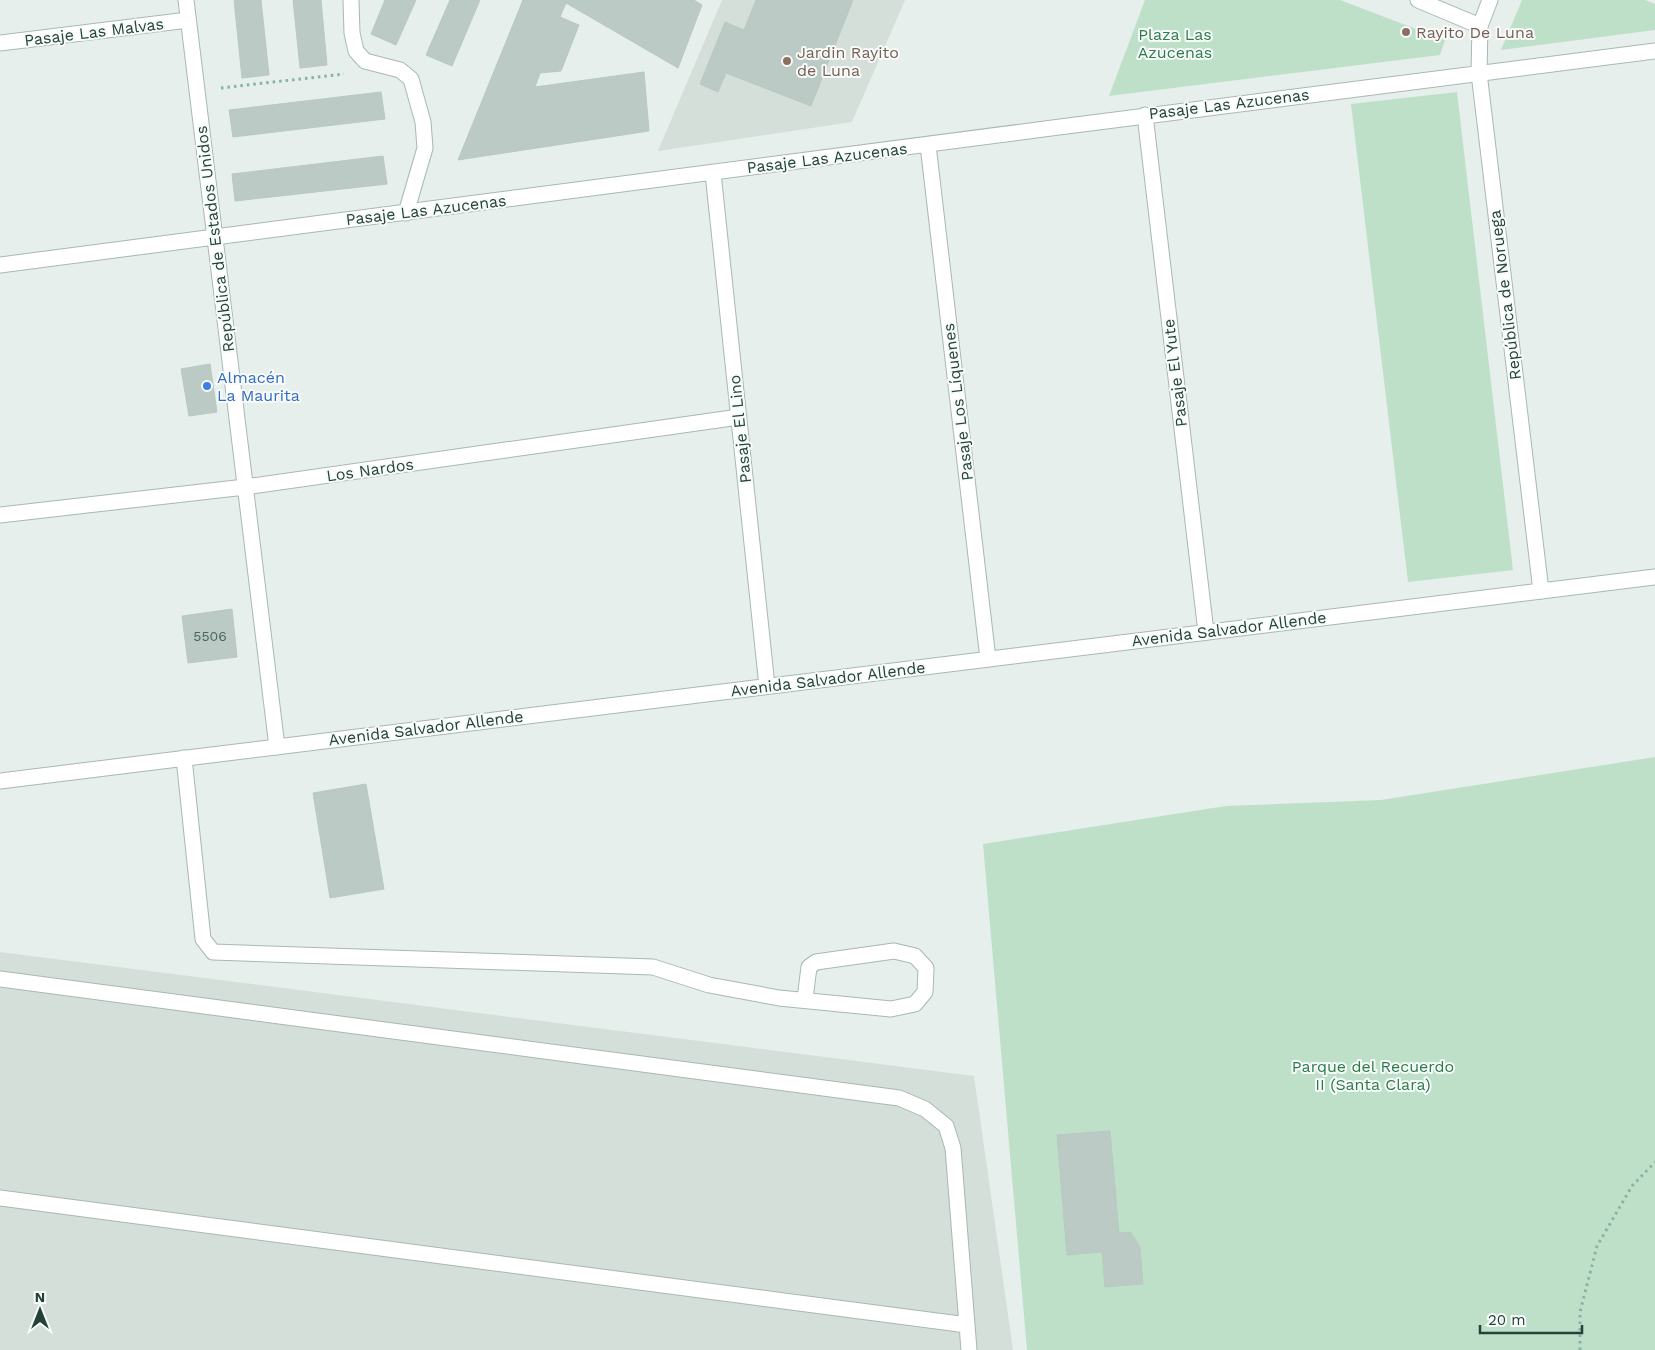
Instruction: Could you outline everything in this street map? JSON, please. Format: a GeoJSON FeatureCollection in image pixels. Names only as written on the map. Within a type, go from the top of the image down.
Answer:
{"type":"FeatureCollection","features":[{"type":"Feature","properties":{"kind":"street","name":"República de Estados Unidos"},"geometry":{"type":"LineString","coordinates":[[186,0],[277,747]]}},
{"type":"Feature","properties":{"kind":"street"},"geometry":{"type":"LineString","coordinates":[[351,0],[352,33],[356,50],[365,61],[400,70],[411,79],[423,122],[425,148],[406,213]]}},
{"type":"Feature","properties":{"kind":"street"},"geometry":{"type":"LineString","coordinates":[[1418,0],[1480,26]]}},
{"type":"Feature","properties":{"kind":"street","name":"República de Noruega"},"geometry":{"type":"LineString","coordinates":[[1490,0],[1480,26],[1479,73],[1541,591]]}},
{"type":"Feature","properties":{"kind":"street","name":"Pasaje Las Malvas"},"geometry":{"type":"LineString","coordinates":[[0,44],[188,20]]}},
{"type":"Feature","properties":{"kind":"street","name":"Pasaje Las Azucenas"},"geometry":{"type":"LineString","coordinates":[[0,265],[928,145],[1145,115],[1655,51]]}},
{"type":"Feature","properties":{"kind":"street","name":"Pasaje El Yute"},"geometry":{"type":"LineString","coordinates":[[1145,115],[1206,632]]}},
{"type":"Feature","properties":{"kind":"street","name":"Pasaje Los Líquenes"},"geometry":{"type":"LineString","coordinates":[[928,145],[988,659]]}},
{"type":"Feature","properties":{"kind":"street","name":"Pasaje El Lino"},"geometry":{"type":"LineString","coordinates":[[713,173],[767,686]]}},
{"type":"Feature","properties":{"kind":"street","name":"Los Nardos"},"geometry":{"type":"LineString","coordinates":[[0,515],[245,487],[739,417]]}},
{"type":"Feature","properties":{"kind":"street","name":"Avenida Salvador Allende"},"geometry":{"type":"LineString","coordinates":[[0,781],[1655,577]]}},
{"type":"Feature","properties":{"kind":"street"},"geometry":{"type":"LineString","coordinates":[[184,758],[203,939],[213,952],[653,967],[708,985],[779,998],[805,999],[891,1009],[915,1004],[925,992],[926,968],[915,956],[894,951],[816,962],[808,967],[805,999]]}},
{"type":"Feature","properties":{"kind":"street"},"geometry":{"type":"LineString","coordinates":[[0,979],[899,1098],[925,1109],[946,1126],[953,1148],[969,1350]]}},
{"type":"Feature","properties":{"kind":"street"},"geometry":{"type":"LineString","coordinates":[[0,1198],[967,1325]]}},
{"type":"Feature","properties":{"kind":"path"},"geometry":{"type":"LineString","coordinates":[[217,88],[368,72],[376,64]]}},
{"type":"Feature","properties":{"kind":"path"},"geometry":{"type":"LineString","coordinates":[[1580,1350],[1580,1312],[1597,1246],[1632,1186],[1655,1162]]}},
{"type":"Feature","properties":{"kind":"shaded area","name":"Jardin Rayito de Luna"},"geometry":{"type":"Polygon","coordinates":[[[722,0],[905,0],[852,122],[658,151],[722,0]]]}},
{"type":"Feature","properties":{"kind":"shaded area"},"geometry":{"type":"Polygon","coordinates":[[[0,952],[974,1076],[1013,1350],[0,1350],[0,952]]]}},
{"type":"Feature","properties":{"kind":"green space","name":"Plaza Las Azucenas"},"geometry":{"type":"Polygon","coordinates":[[[1145,0],[1340,0],[1445,40],[1440,55],[1109,96],[1145,0]]]}},
{"type":"Feature","properties":{"kind":"green space"},"geometry":{"type":"Polygon","coordinates":[[[1522,0],[1645,0],[1655,4],[1655,30],[1501,50],[1522,0]]]}},
{"type":"Feature","properties":{"kind":"green space"},"geometry":{"type":"Polygon","coordinates":[[[1457,92],[1513,570],[1408,582],[1351,104],[1457,92]]]}},
{"type":"Feature","properties":{"kind":"green space","name":"Parque del Recuerdo II (Santa Clara)"},"geometry":{"type":"Polygon","coordinates":[[[1655,757],[1655,1350],[1027,1350],[983,844],[1226,806],[1381,800],[1655,757]]]}},
{"type":"Feature","properties":{"kind":"building"},"geometry":{"type":"Polygon","coordinates":[[[234,0],[261,0],[269,75],[242,78],[234,0]]]}},
{"type":"Feature","properties":{"kind":"building"},"geometry":{"type":"Polygon","coordinates":[[[293,0],[321,0],[327,65],[300,68],[293,0]]]}},
{"type":"Feature","properties":{"kind":"building"},"geometry":{"type":"Polygon","coordinates":[[[385,0],[416,0],[396,45],[371,34],[385,0]]]}},
{"type":"Feature","properties":{"kind":"building"},"geometry":{"type":"Polygon","coordinates":[[[450,0],[480,0],[452,66],[426,55],[450,0]]]}},
{"type":"Feature","properties":{"kind":"building"},"geometry":{"type":"Polygon","coordinates":[[[523,0],[694,0],[702,5],[678,68],[566,3],[560,17],[579,25],[561,71],[540,73],[535,87],[644,72],[649,131],[458,160],[523,0]]]}},
{"type":"Feature","properties":{"kind":"building"},"geometry":{"type":"Polygon","coordinates":[[[756,0],[853,0],[811,106],[726,73],[718,92],[700,84],[725,22],[744,30],[756,0]]]}},
{"type":"Feature","properties":{"kind":"building"},"geometry":{"type":"Polygon","coordinates":[[[381,92],[385,119],[233,137],[229,110],[381,92]]]}},
{"type":"Feature","properties":{"kind":"building"},"geometry":{"type":"Polygon","coordinates":[[[383,156],[387,184],[235,201],[232,174],[383,156]]]}},
{"type":"Feature","properties":{"kind":"building"},"geometry":{"type":"Polygon","coordinates":[[[210,364],[217,412],[189,416],[181,369],[210,364]]]}},
{"type":"Feature","properties":{"kind":"building"},"geometry":{"type":"Polygon","coordinates":[[[232,609],[237,657],[188,663],[182,616],[232,609]]]}},
{"type":"Feature","properties":{"kind":"building"},"geometry":{"type":"Polygon","coordinates":[[[366,784],[384,889],[330,898],[313,793],[366,784]]]}},
{"type":"Feature","properties":{"kind":"building"},"geometry":{"type":"Polygon","coordinates":[[[1110,1131],[1119,1233],[1130,1232],[1140,1247],[1143,1284],[1105,1287],[1102,1252],[1067,1255],[1057,1135],[1110,1131]]]}},
{"type":"Feature","properties":{"kind":"place","name":"Rayito De Luna"},"geometry":{"type":"Point","coordinates":[1406,32]}},
{"type":"Feature","properties":{"kind":"place","name":"Jardin Rayito de Luna"},"geometry":{"type":"Point","coordinates":[787,61]}},
{"type":"Feature","properties":{"kind":"place","name":"Almacén La Maurita"},"geometry":{"type":"Point","coordinates":[207,386]}}]}
